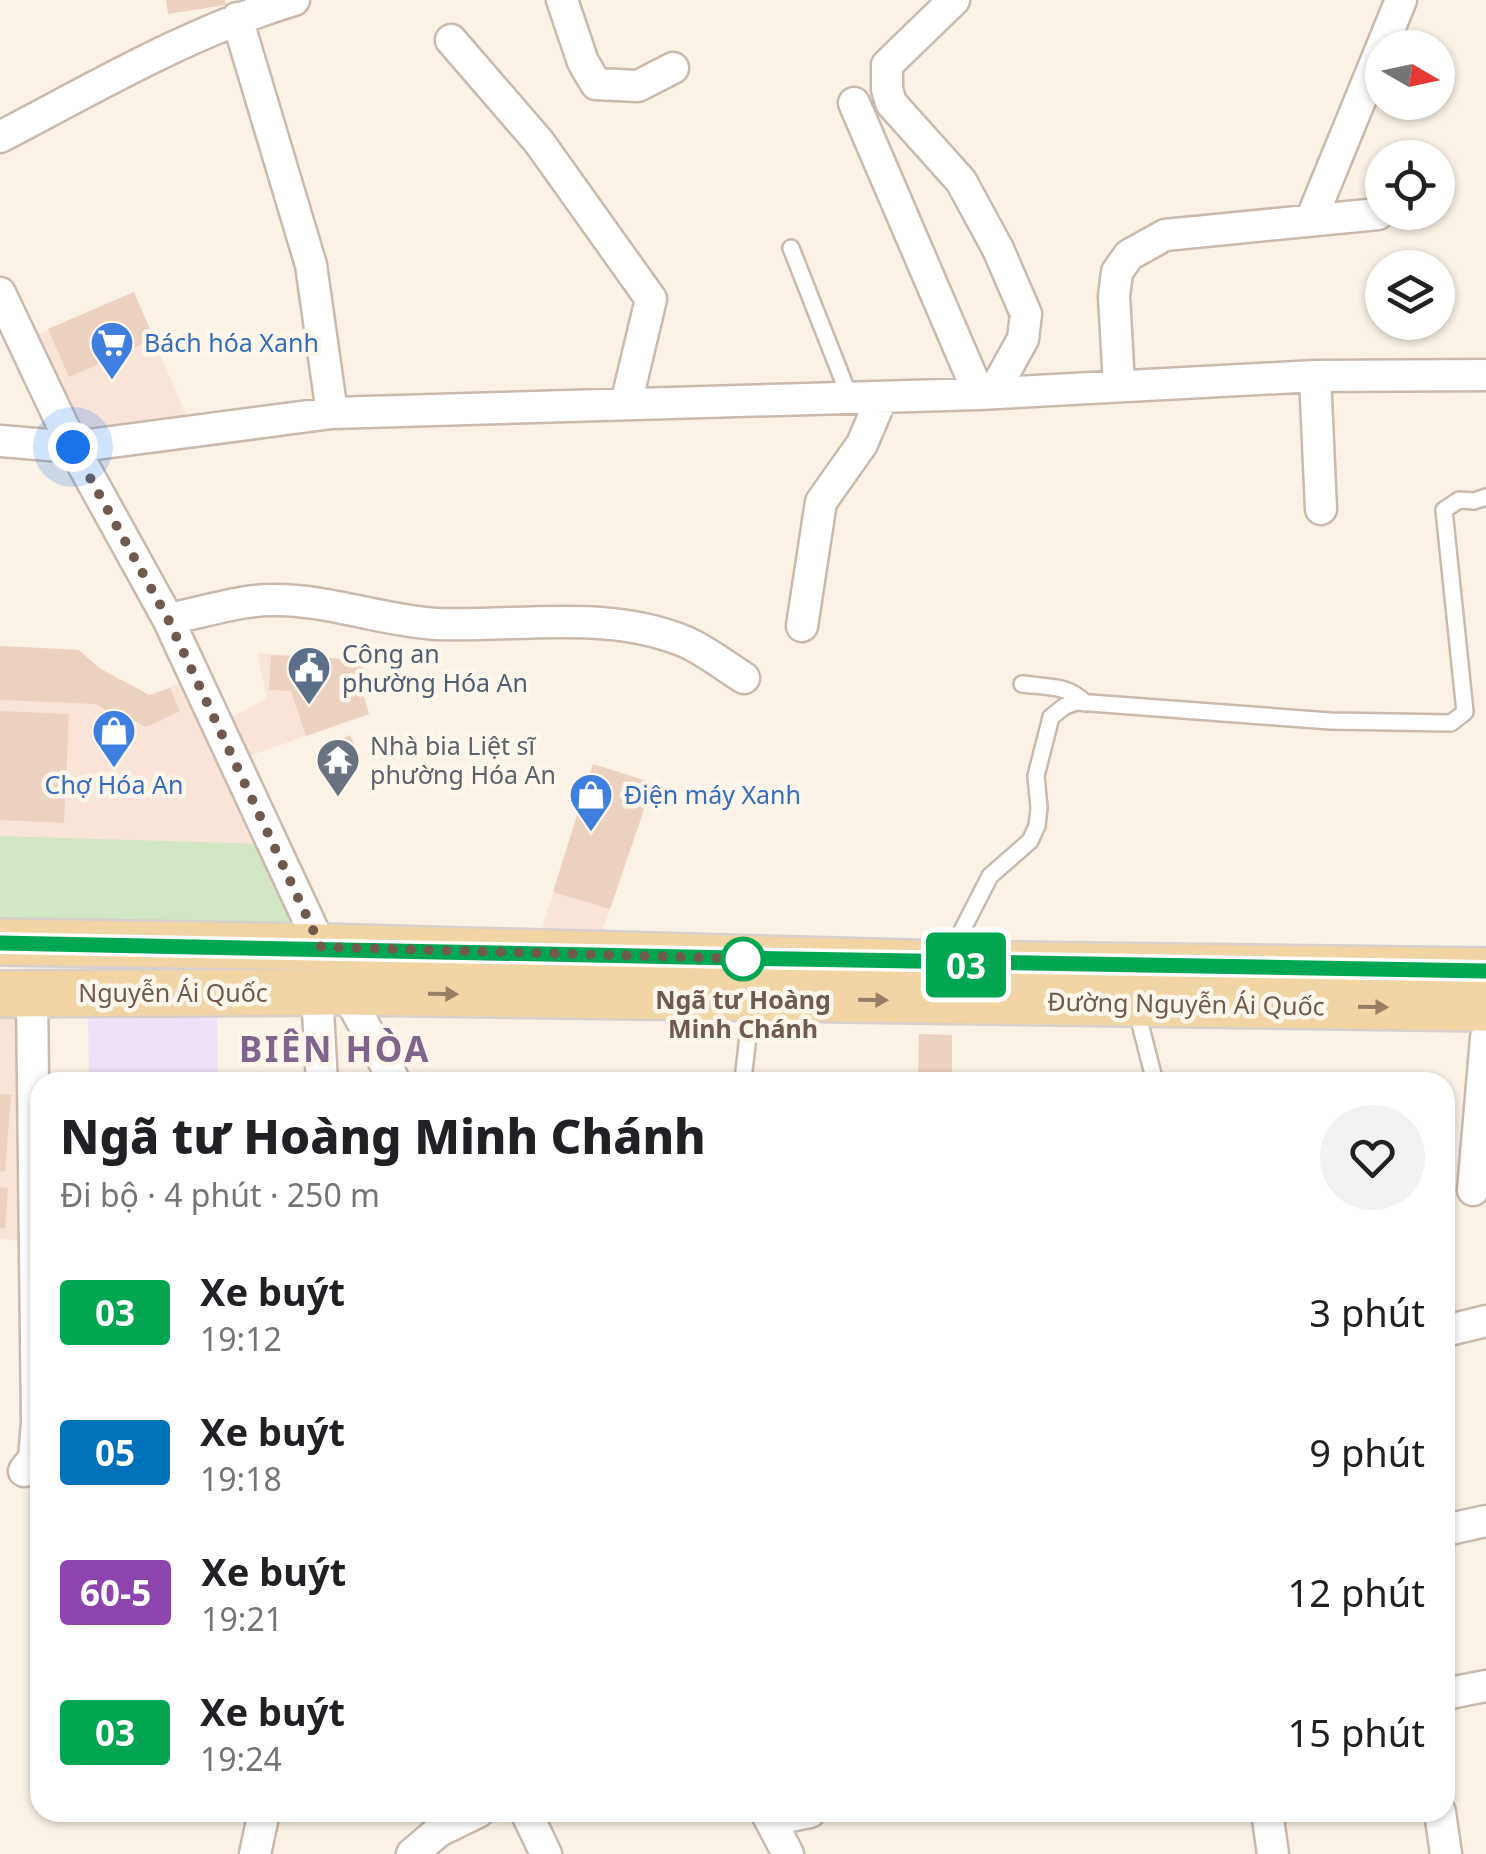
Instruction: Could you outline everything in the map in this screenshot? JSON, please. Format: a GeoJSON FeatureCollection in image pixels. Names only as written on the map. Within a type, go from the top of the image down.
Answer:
{"type":"FeatureCollection","features":[{"type":"Feature","properties":{"kind":"main road","name":"Đường Nguyễn Ái Quốc"},"geometry":{"type":"LineString","coordinates":[[0,942],[1486,972]]}},
{"type":"Feature","properties":{"kind":"main road"},"geometry":{"type":"LineString","coordinates":[[321,947],[332,992]]}},
{"type":"Feature","properties":{"kind":"main road","name":"Đường Nguyễn Ái Quốc"},"geometry":{"type":"LineString","coordinates":[[332,992],[1486,1008]]}},
{"type":"Feature","properties":{"kind":"main road","name":"Nguyễn Ái Quốc"},"geometry":{"type":"LineString","coordinates":[[16,994],[332,992]]}},
{"type":"Feature","properties":{"kind":"street"},"geometry":{"type":"LineString","coordinates":[[0,137],[246,10],[294,0]]}},
{"type":"Feature","properties":{"kind":"street"},"geometry":{"type":"LineString","coordinates":[[562,0],[583,62],[596,84],[638,86],[673,68]]}},
{"type":"Feature","properties":{"kind":"street"},"geometry":{"type":"LineString","coordinates":[[954,0],[887,65],[886,89],[891,103],[961,182],[998,250],[1026,314],[1024,340],[986,394]]}},
{"type":"Feature","properties":{"kind":"street"},"geometry":{"type":"LineString","coordinates":[[1311,220],[1401,0]]}},
{"type":"Feature","properties":{"kind":"street"},"geometry":{"type":"LineString","coordinates":[[246,10],[311,266],[332,413]]}},
{"type":"Feature","properties":{"kind":"street"},"geometry":{"type":"LineString","coordinates":[[452,40],[539,142],[651,299],[626,404]]}},
{"type":"Feature","properties":{"kind":"street"},"geometry":{"type":"LineString","coordinates":[[854,103],[986,394]]}},
{"type":"Feature","properties":{"kind":"street"},"geometry":{"type":"LineString","coordinates":[[1119,386],[1114,296],[1116,272],[1129,254],[1165,235],[1365,215]]}},
{"type":"Feature","properties":{"kind":"street"},"geometry":{"type":"LineString","coordinates":[[0,293],[73,447],[168,619],[321,947]]}},
{"type":"Feature","properties":{"kind":"street"},"geometry":{"type":"LineString","coordinates":[[0,441],[73,447],[332,413],[986,394],[1316,376],[1486,375]]}},
{"type":"Feature","properties":{"kind":"street"},"geometry":{"type":"LineString","coordinates":[[1316,376],[1320,510]]}},
{"type":"Feature","properties":{"kind":"street"},"geometry":{"type":"LineString","coordinates":[[802,626],[821,502],[862,444],[882,396]]}},
{"type":"Feature","properties":{"kind":"street"},"geometry":{"type":"LineString","coordinates":[[168,619],[270,600],[306,602],[438,624],[597,622],[654,630],[689,643],[744,678]]}},
{"type":"Feature","properties":{"kind":"street"},"geometry":{"type":"LineString","coordinates":[[323,1072],[332,992]]}},
{"type":"Feature","properties":{"kind":"street"},"geometry":{"type":"LineString","coordinates":[[332,992],[388,1072]]}},
{"type":"Feature","properties":{"kind":"street"},"geometry":{"type":"LineString","coordinates":[[16,994],[30,1280]]}},
{"type":"Feature","properties":{"kind":"street"},"geometry":{"type":"LineString","coordinates":[[1472,1190],[1486,1038]]}},
{"type":"Feature","properties":{"kind":"street"},"geometry":{"type":"LineString","coordinates":[[1455,1329],[1486,1321]]}},
{"type":"Feature","properties":{"kind":"street"},"geometry":{"type":"LineString","coordinates":[[1455,1528],[1486,1521]]}},
{"type":"Feature","properties":{"kind":"street"},"geometry":{"type":"LineString","coordinates":[[1455,1692],[1486,1686]]}},
{"type":"Feature","properties":{"kind":"street"},"geometry":{"type":"LineString","coordinates":[[255,1854],[262,1822]]}},
{"type":"Feature","properties":{"kind":"street"},"geometry":{"type":"LineString","coordinates":[[412,1854],[439,1831],[457,1822]]}},
{"type":"Feature","properties":{"kind":"street"},"geometry":{"type":"LineString","coordinates":[[531,1822],[546,1854]]}},
{"type":"Feature","properties":{"kind":"street"},"geometry":{"type":"LineString","coordinates":[[771,1822],[788,1854]]}},
{"type":"Feature","properties":{"kind":"street"},"geometry":{"type":"LineString","coordinates":[[1268,1822],[1273,1854]]}},
{"type":"Feature","properties":{"kind":"street"},"geometry":{"type":"LineString","coordinates":[[1441,1822],[1446,1854]]}},
{"type":"Feature","properties":{"kind":"lane"},"geometry":{"type":"LineString","coordinates":[[791,248],[850,398]]}},
{"type":"Feature","properties":{"kind":"lane"},"geometry":{"type":"LineString","coordinates":[[945,964],[990,876],[1030,842],[1037,826],[1036,776],[1050,717],[1064,706],[1085,703],[1330,721],[1450,723],[1464,712],[1444,510],[1459,500],[1486,497]]}},
{"type":"Feature","properties":{"kind":"lane"},"geometry":{"type":"LineString","coordinates":[[1022,684],[1064,688],[1075,692],[1085,703]]}},
{"type":"Feature","properties":{"kind":"lane"},"geometry":{"type":"LineString","coordinates":[[744,1072],[753,997]]}},
{"type":"Feature","properties":{"kind":"lane"},"geometry":{"type":"LineString","coordinates":[[1134,1004],[1152,1072]]}},
{"type":"Feature","properties":{"kind":"shaded area","name":"Bách hóa Xanh"},"geometry":{"type":"Polygon","coordinates":[[[134,292],[189,422],[79,437],[31,337],[134,292]]]}},
{"type":"Feature","properties":{"kind":"shaded area","name":"Chợ Hóa An"},"geometry":{"type":"Polygon","coordinates":[[[0,646],[79,650],[99,668],[149,695],[186,681],[304,932],[0,927],[0,646]]]}},
{"type":"Feature","properties":{"kind":"shaded area","name":"Công an phường Hóa An"},"geometry":{"type":"Polygon","coordinates":[[[257,653],[364,660],[363,694],[369,714],[243,758],[225,721],[267,698],[257,653]]]}},
{"type":"Feature","properties":{"kind":"shaded area","name":"Điện máy Xanh"},"geometry":{"type":"Polygon","coordinates":[[[593,764],[653,783],[599,941],[539,938],[593,764]]]}},
{"type":"Feature","properties":{"kind":"shaded area"},"geometry":{"type":"Polygon","coordinates":[[[217,1007],[218,1072],[89,1072],[88,1009],[217,1007]]]}},
{"type":"Feature","properties":{"kind":"shaded area"},"geometry":{"type":"Polygon","coordinates":[[[22,1008],[24,1241],[0,1239],[0,1009],[22,1008]]]}},
{"type":"Feature","properties":{"kind":"green space"},"geometry":{"type":"Polygon","coordinates":[[[0,836],[262,844],[304,932],[0,927],[0,836]]]}},
{"type":"Feature","properties":{"kind":"building"},"geometry":{"type":"Polygon","coordinates":[[[166,0],[225,0],[226,5],[168,14],[166,0]]]}},
{"type":"Feature","properties":{"kind":"building"},"geometry":{"type":"Polygon","coordinates":[[[134,292],[154,339],[69,377],[48,329],[134,292]]]}},
{"type":"Feature","properties":{"kind":"building"},"geometry":{"type":"Polygon","coordinates":[[[0,646],[79,650],[99,668],[149,695],[170,688],[180,711],[146,727],[135,721],[131,727],[96,704],[0,700],[0,646]]]}},
{"type":"Feature","properties":{"kind":"building","name":"Công an phường Hóa An"},"geometry":{"type":"Polygon","coordinates":[[[271,655],[364,660],[363,694],[369,714],[306,736],[291,691],[269,690],[271,655]]]}},
{"type":"Feature","properties":{"kind":"building"},"geometry":{"type":"Polygon","coordinates":[[[0,711],[69,714],[64,823],[0,820],[0,711]]]}},
{"type":"Feature","properties":{"kind":"building"},"geometry":{"type":"Polygon","coordinates":[[[350,735],[361,758],[332,772],[321,749],[350,735]]]}},
{"type":"Feature","properties":{"kind":"building","name":"Điện máy Xanh"},"geometry":{"type":"Polygon","coordinates":[[[593,764],[653,783],[610,909],[553,892],[593,764]]]}},
{"type":"Feature","properties":{"kind":"building"},"geometry":{"type":"Polygon","coordinates":[[[919,1034],[952,1035],[952,1072],[918,1072],[919,1034]]]}},
{"type":"Feature","properties":{"kind":"building"},"geometry":{"type":"Polygon","coordinates":[[[0,1094],[11,1095],[5,1172],[0,1171],[0,1094]]]}},
{"type":"Feature","properties":{"kind":"building"},"geometry":{"type":"Polygon","coordinates":[[[0,1187],[8,1188],[5,1229],[0,1228],[0,1187]]]}},
{"type":"Feature","properties":{"kind":"bus line","name":"03"},"geometry":{"type":"LineString","coordinates":[[0,943],[321,947],[945,964],[1486,971]]}},
{"type":"Feature","properties":{"kind":"place","name":"Bách hóa Xanh"},"geometry":{"type":"Point","coordinates":[112,381]}},
{"type":"Feature","properties":{"kind":"place","name":"Công an phường Hóa An"},"geometry":{"type":"Point","coordinates":[309,706]}},
{"type":"Feature","properties":{"kind":"place","name":"Chợ Hóa An"},"geometry":{"type":"Point","coordinates":[114,769]}},
{"type":"Feature","properties":{"kind":"place","name":"Nhà bia Liệt sĩ phường Hóa An"},"geometry":{"type":"Point","coordinates":[338,798]}},
{"type":"Feature","properties":{"kind":"place","name":"Điện máy Xanh"},"geometry":{"type":"Point","coordinates":[591,833]}},
{"type":"Feature","properties":{"kind":"place","name":"Ngã tư Hoàng Minh Chánh"},"geometry":{"type":"Point","coordinates":[743,959]}},
{"type":"Feature","properties":{"kind":"district","name":"BIÊN HÒA"},"geometry":{"type":"Point","coordinates":[335,1050]}},
{"type":"Feature","properties":{"kind":"route"},"geometry":{"type":"LineString","coordinates":[[73,447],[168,619],[321,947],[756,959],[743,959]]}}]}
